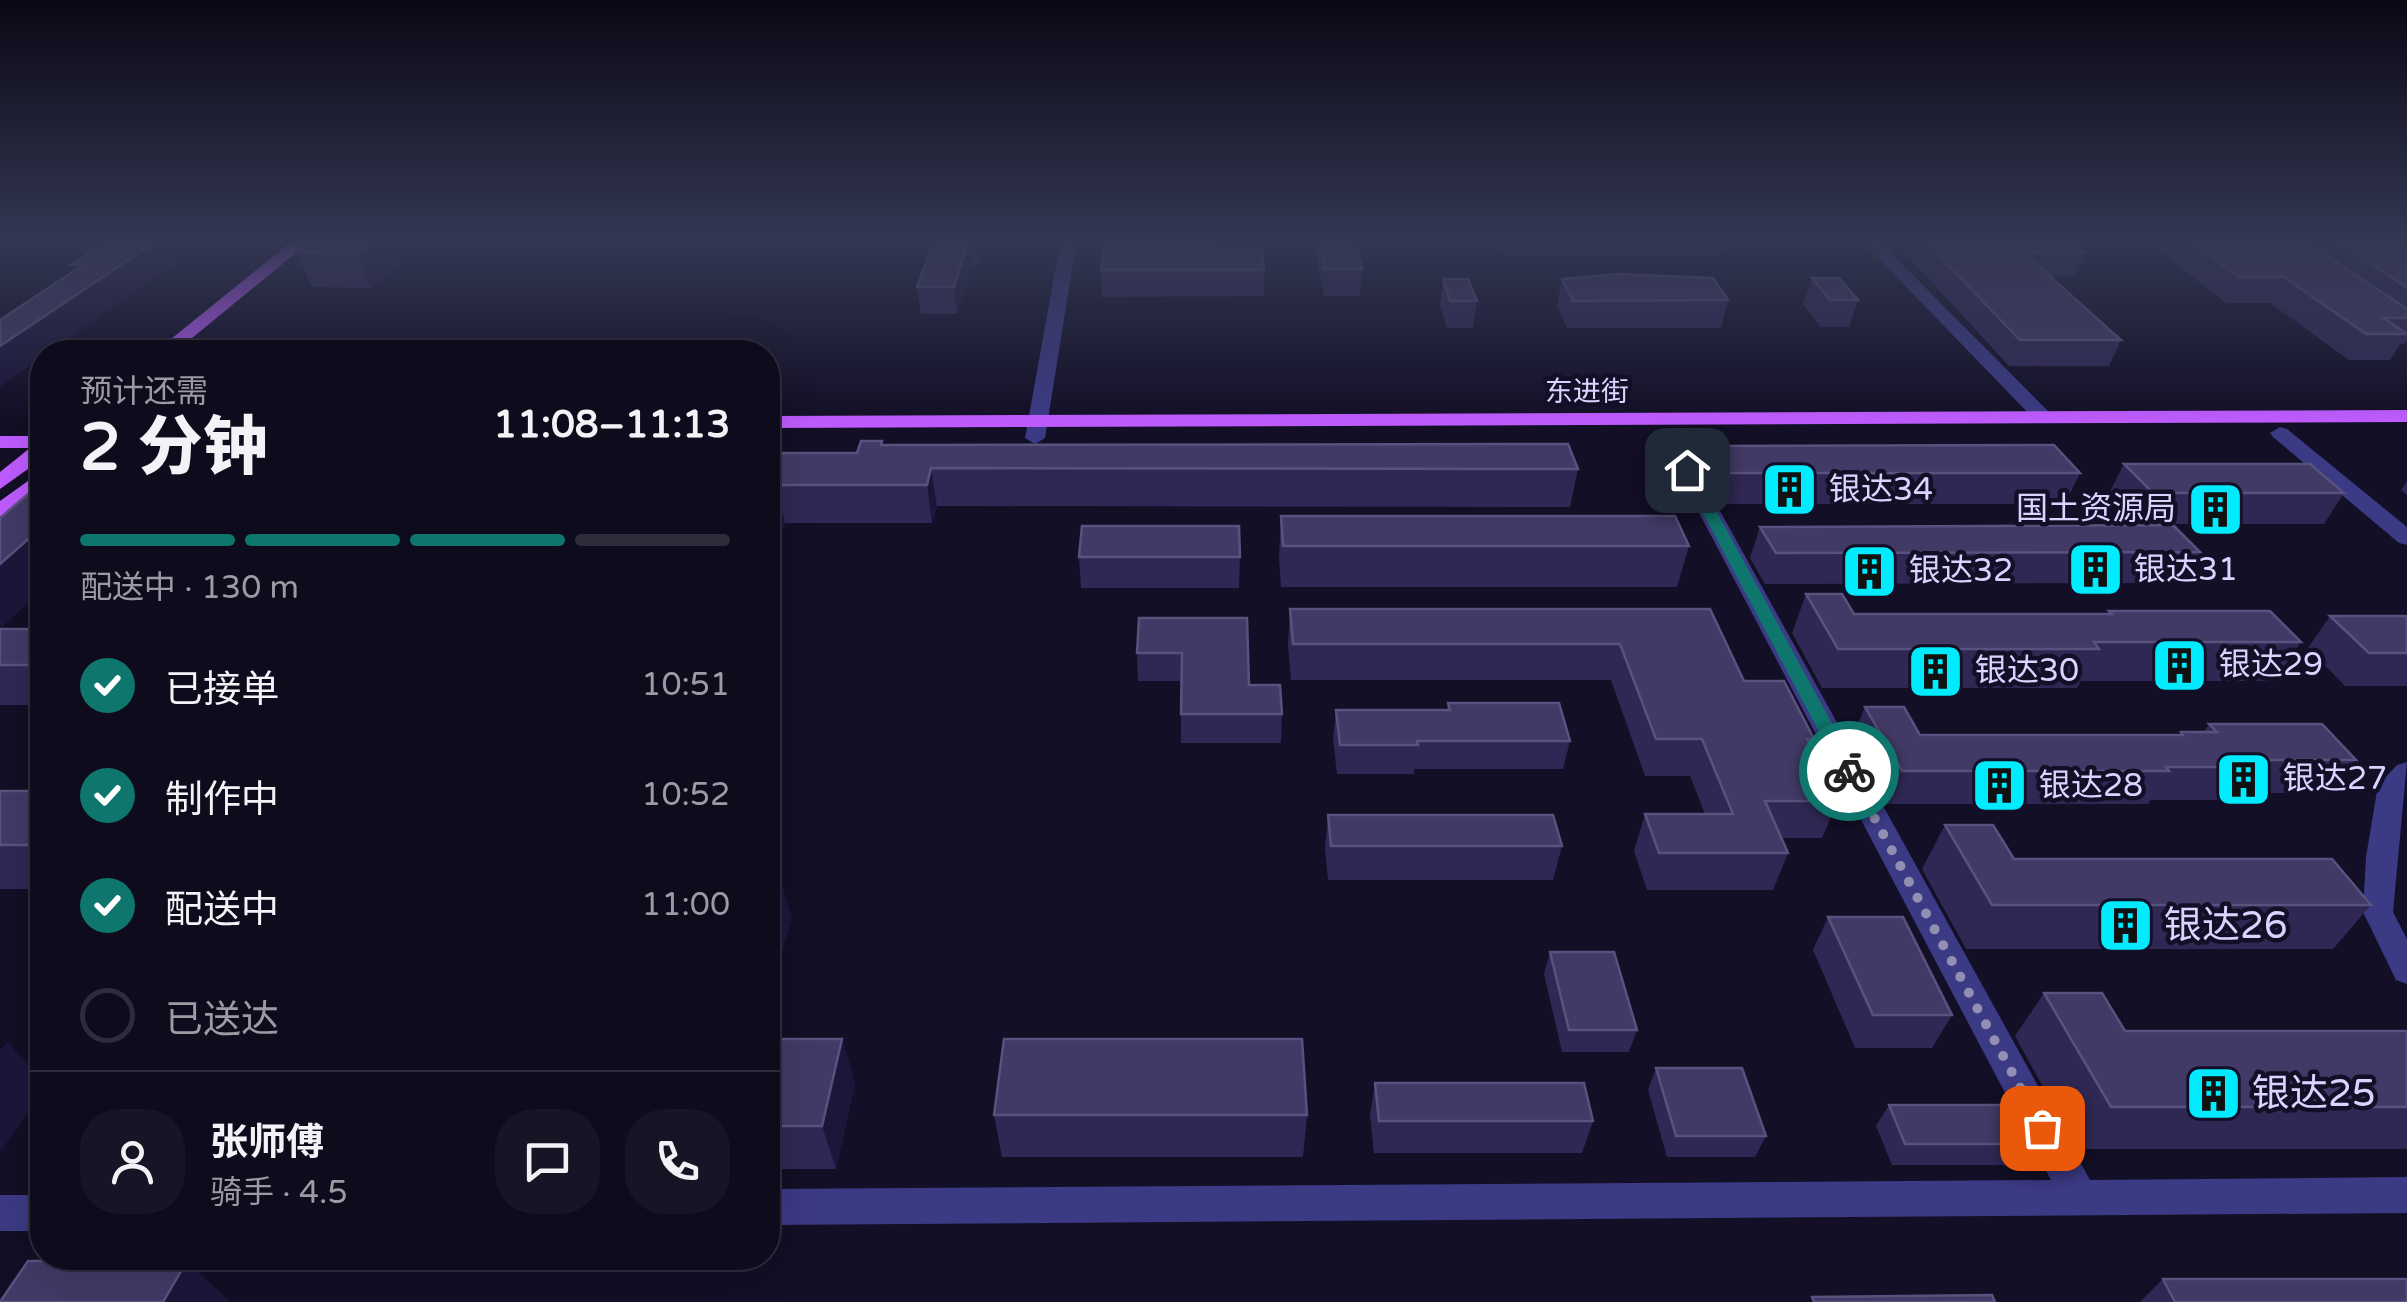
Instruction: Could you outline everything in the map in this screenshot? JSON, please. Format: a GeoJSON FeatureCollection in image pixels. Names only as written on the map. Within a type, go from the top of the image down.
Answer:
{"type":"FeatureCollection","features":[{"type":"Feature","properties":{"kind":"main road"},"geometry":{"type":"LineString","coordinates":[[179,340],[230,299]]}},
{"type":"Feature","properties":{"kind":"main road"},"geometry":{"type":"LineString","coordinates":[[206,340],[256,299]]}},
{"type":"Feature","properties":{"kind":"main road","name":"东进街"},"geometry":{"type":"LineString","coordinates":[[780,439],[1037,430],[2407,416]]}},
{"type":"Feature","properties":{"kind":"main road","name":"东进街"},"geometry":{"type":"LineString","coordinates":[[780,422],[1037,430],[1668,435],[2407,433]]}},
{"type":"Feature","properties":{"kind":"main road"},"geometry":{"type":"LineString","coordinates":[[0,426],[30,426]]}},
{"type":"Feature","properties":{"kind":"main road"},"geometry":{"type":"LineString","coordinates":[[0,442],[30,444]]}},
{"type":"Feature","properties":{"kind":"main road"},"geometry":{"type":"LineString","coordinates":[[0,483],[30,456]]}},
{"type":"Feature","properties":{"kind":"main road"},"geometry":{"type":"LineString","coordinates":[[0,512],[30,487]]}},
{"type":"Feature","properties":{"kind":"street"},"geometry":{"type":"LineString","coordinates":[[1037,430],[1059,299]]}},
{"type":"Feature","properties":{"kind":"street"},"geometry":{"type":"LineString","coordinates":[[1927,299],[2043,417]]}},
{"type":"Feature","properties":{"kind":"street"},"geometry":{"type":"LineString","coordinates":[[2280,433],[2407,538]]}},
{"type":"Feature","properties":{"kind":"street"},"geometry":{"type":"LineString","coordinates":[[1668,435],[2080,1198]]}},
{"type":"Feature","properties":{"kind":"street"},"geometry":{"type":"LineString","coordinates":[[2407,772],[2392,784],[2378,912],[2407,970]]}},
{"type":"Feature","properties":{"kind":"street"},"geometry":{"type":"LineString","coordinates":[[780,1207],[2407,1195]]}},
{"type":"Feature","properties":{"kind":"street"},"geometry":{"type":"LineString","coordinates":[[0,1213],[30,1212]]}},
{"type":"Feature","properties":{"kind":"building"},"geometry":{"type":"Polygon","coordinates":[[[32,299],[70,299],[0,346],[0,320],[32,299]]]}},
{"type":"Feature","properties":{"kind":"building"},"geometry":{"type":"Polygon","coordinates":[[[1572,299],[1728,300],[1573,301],[1572,299]]]}},
{"type":"Feature","properties":{"kind":"building"},"geometry":{"type":"Polygon","coordinates":[[[1980,299],[2075,299],[2121,340],[2020,340],[1980,299]]]}},
{"type":"Feature","properties":{"kind":"building"},"geometry":{"type":"Polygon","coordinates":[[[2315,299],[2392,299],[2407,309],[2407,318],[2384,318],[2407,334],[2366,334],[2315,299]]]}},
{"type":"Feature","properties":{"kind":"building"},"geometry":{"type":"Polygon","coordinates":[[[861,441],[882,441],[881,445],[1568,444],[1578,469],[931,468],[927,485],[780,485],[780,453],[857,453],[861,441]]]}},
{"type":"Feature","properties":{"kind":"building"},"geometry":{"type":"Polygon","coordinates":[[[2054,445],[2080,473],[1729,473],[1713,446],[2054,445]]]}},
{"type":"Feature","properties":{"kind":"building"},"geometry":{"type":"Polygon","coordinates":[[[2124,464],[2310,464],[2344,493],[2153,493],[2124,464]]]}},
{"type":"Feature","properties":{"kind":"building"},"geometry":{"type":"Polygon","coordinates":[[[30,492],[30,538],[0,564],[0,518],[30,492]]]}},
{"type":"Feature","properties":{"kind":"building"},"geometry":{"type":"Polygon","coordinates":[[[1281,516],[1675,516],[1689,546],[1283,546],[1281,516]]]}},
{"type":"Feature","properties":{"kind":"building"},"geometry":{"type":"Polygon","coordinates":[[[2173,525],[2200,552],[1776,553],[1760,527],[2173,525]]]}},
{"type":"Feature","properties":{"kind":"building"},"geometry":{"type":"Polygon","coordinates":[[[1082,526],[1239,526],[1240,557],[1079,557],[1082,526]]]}},
{"type":"Feature","properties":{"kind":"building"},"geometry":{"type":"Polygon","coordinates":[[[1806,594],[1842,594],[1854,614],[2270,611],[2301,642],[2094,642],[2099,649],[1838,649],[1806,594]]]}},
{"type":"Feature","properties":{"kind":"building"},"geometry":{"type":"Polygon","coordinates":[[[1290,609],[1710,609],[1744,681],[1784,681],[1814,739],[1807,739],[1838,801],[1765,801],[1788,853],[1659,853],[1645,814],[1733,814],[1702,739],[1656,739],[1620,644],[1293,644],[1290,609]]]}},
{"type":"Feature","properties":{"kind":"building"},"geometry":{"type":"Polygon","coordinates":[[[2330,616],[2407,616],[2407,653],[2369,653],[2330,616]]]}},
{"type":"Feature","properties":{"kind":"building"},"geometry":{"type":"Polygon","coordinates":[[[1139,618],[1247,618],[1249,685],[1280,685],[1282,714],[1181,714],[1182,653],[1137,653],[1139,618]]]}},
{"type":"Feature","properties":{"kind":"building"},"geometry":{"type":"Polygon","coordinates":[[[0,629],[30,629],[30,665],[0,665],[0,629]]]}},
{"type":"Feature","properties":{"kind":"building"},"geometry":{"type":"Polygon","coordinates":[[[1448,703],[1559,703],[1570,741],[1340,745],[1336,710],[1450,710],[1448,703]]]}},
{"type":"Feature","properties":{"kind":"building"},"geometry":{"type":"Polygon","coordinates":[[[1865,707],[1904,707],[1920,735],[2183,735],[2181,732],[2217,732],[2209,724],[2322,724],[2356,760],[2246,760],[2252,767],[2166,767],[2169,771],[1902,771],[1865,707]]]}},
{"type":"Feature","properties":{"kind":"building"},"geometry":{"type":"Polygon","coordinates":[[[0,791],[30,791],[30,845],[0,845],[0,791]]]}},
{"type":"Feature","properties":{"kind":"building"},"geometry":{"type":"Polygon","coordinates":[[[1328,815],[1553,815],[1562,846],[1331,846],[1328,815]]]}},
{"type":"Feature","properties":{"kind":"building"},"geometry":{"type":"Polygon","coordinates":[[[1945,825],[1993,825],[2014,859],[2332,859],[2371,905],[1992,905],[1945,825]]]}},
{"type":"Feature","properties":{"kind":"building"},"geometry":{"type":"Polygon","coordinates":[[[1828,917],[1903,917],[1952,1015],[1873,1015],[1828,917]]]}},
{"type":"Feature","properties":{"kind":"building"},"geometry":{"type":"Polygon","coordinates":[[[1550,952],[1614,952],[1637,1030],[1569,1030],[1550,952]]]}},
{"type":"Feature","properties":{"kind":"building"},"geometry":{"type":"Polygon","coordinates":[[[2044,993],[2102,993],[2125,1031],[2407,1031],[2407,1107],[2111,1107],[2044,993]]]}},
{"type":"Feature","properties":{"kind":"building"},"geometry":{"type":"Polygon","coordinates":[[[780,1039],[842,1039],[822,1126],[780,1126],[780,1039]]]}},
{"type":"Feature","properties":{"kind":"building"},"geometry":{"type":"Polygon","coordinates":[[[1004,1039],[1302,1039],[1307,1115],[994,1115],[1004,1039]]]}},
{"type":"Feature","properties":{"kind":"building"},"geometry":{"type":"Polygon","coordinates":[[[1656,1068],[1742,1068],[1766,1136],[1676,1136],[1656,1068]]]}},
{"type":"Feature","properties":{"kind":"building"},"geometry":{"type":"Polygon","coordinates":[[[1375,1083],[1584,1083],[1593,1121],[1379,1121],[1375,1083]]]}},
{"type":"Feature","properties":{"kind":"building"},"geometry":{"type":"Polygon","coordinates":[[[1889,1105],[2002,1105],[2021,1144],[1905,1144],[1889,1105]]]}},
{"type":"Feature","properties":{"kind":"building"},"geometry":{"type":"Polygon","coordinates":[[[28,1261],[30,1270],[182,1270],[163,1302],[0,1302],[28,1261]]]}},
{"type":"Feature","properties":{"kind":"building"},"geometry":{"type":"Polygon","coordinates":[[[2163,1279],[2407,1279],[2407,1302],[2175,1302],[2163,1279]]]}},
{"type":"Feature","properties":{"kind":"building"},"geometry":{"type":"Polygon","coordinates":[[[1992,1295],[1995,1302],[1814,1302],[1812,1297],[1992,1295]]]}},
{"type":"Feature","properties":{"kind":"way so far"},"geometry":{"type":"LineString","coordinates":[[1849,771],[2042,1128]]}},
{"type":"Feature","properties":{"kind":"place","name":"银达34"},"geometry":{"type":"Point","coordinates":[1790,490]}},
{"type":"Feature","properties":{"kind":"place","name":"国土资源局"},"geometry":{"type":"Point","coordinates":[2215,509]}},
{"type":"Feature","properties":{"kind":"place","name":"银达31"},"geometry":{"type":"Point","coordinates":[2095,570]}},
{"type":"Feature","properties":{"kind":"place","name":"银达32"},"geometry":{"type":"Point","coordinates":[1870,571]}},
{"type":"Feature","properties":{"kind":"place","name":"银达29"},"geometry":{"type":"Point","coordinates":[2180,665]}},
{"type":"Feature","properties":{"kind":"place","name":"银达30"},"geometry":{"type":"Point","coordinates":[1936,671]}},
{"type":"Feature","properties":{"kind":"place","name":"银达27"},"geometry":{"type":"Point","coordinates":[2244,779]}},
{"type":"Feature","properties":{"kind":"place","name":"银达28"},"geometry":{"type":"Point","coordinates":[2000,786]}},
{"type":"Feature","properties":{"kind":"place","name":"银达26"},"geometry":{"type":"Point","coordinates":[2125,926]}},
{"type":"Feature","properties":{"kind":"place","name":"银达25"},"geometry":{"type":"Point","coordinates":[2213,1094]}},
{"type":"Feature","properties":{"kind":"route"},"geometry":{"type":"LineString","coordinates":[[1687,470],[1849,771]]}}]}
